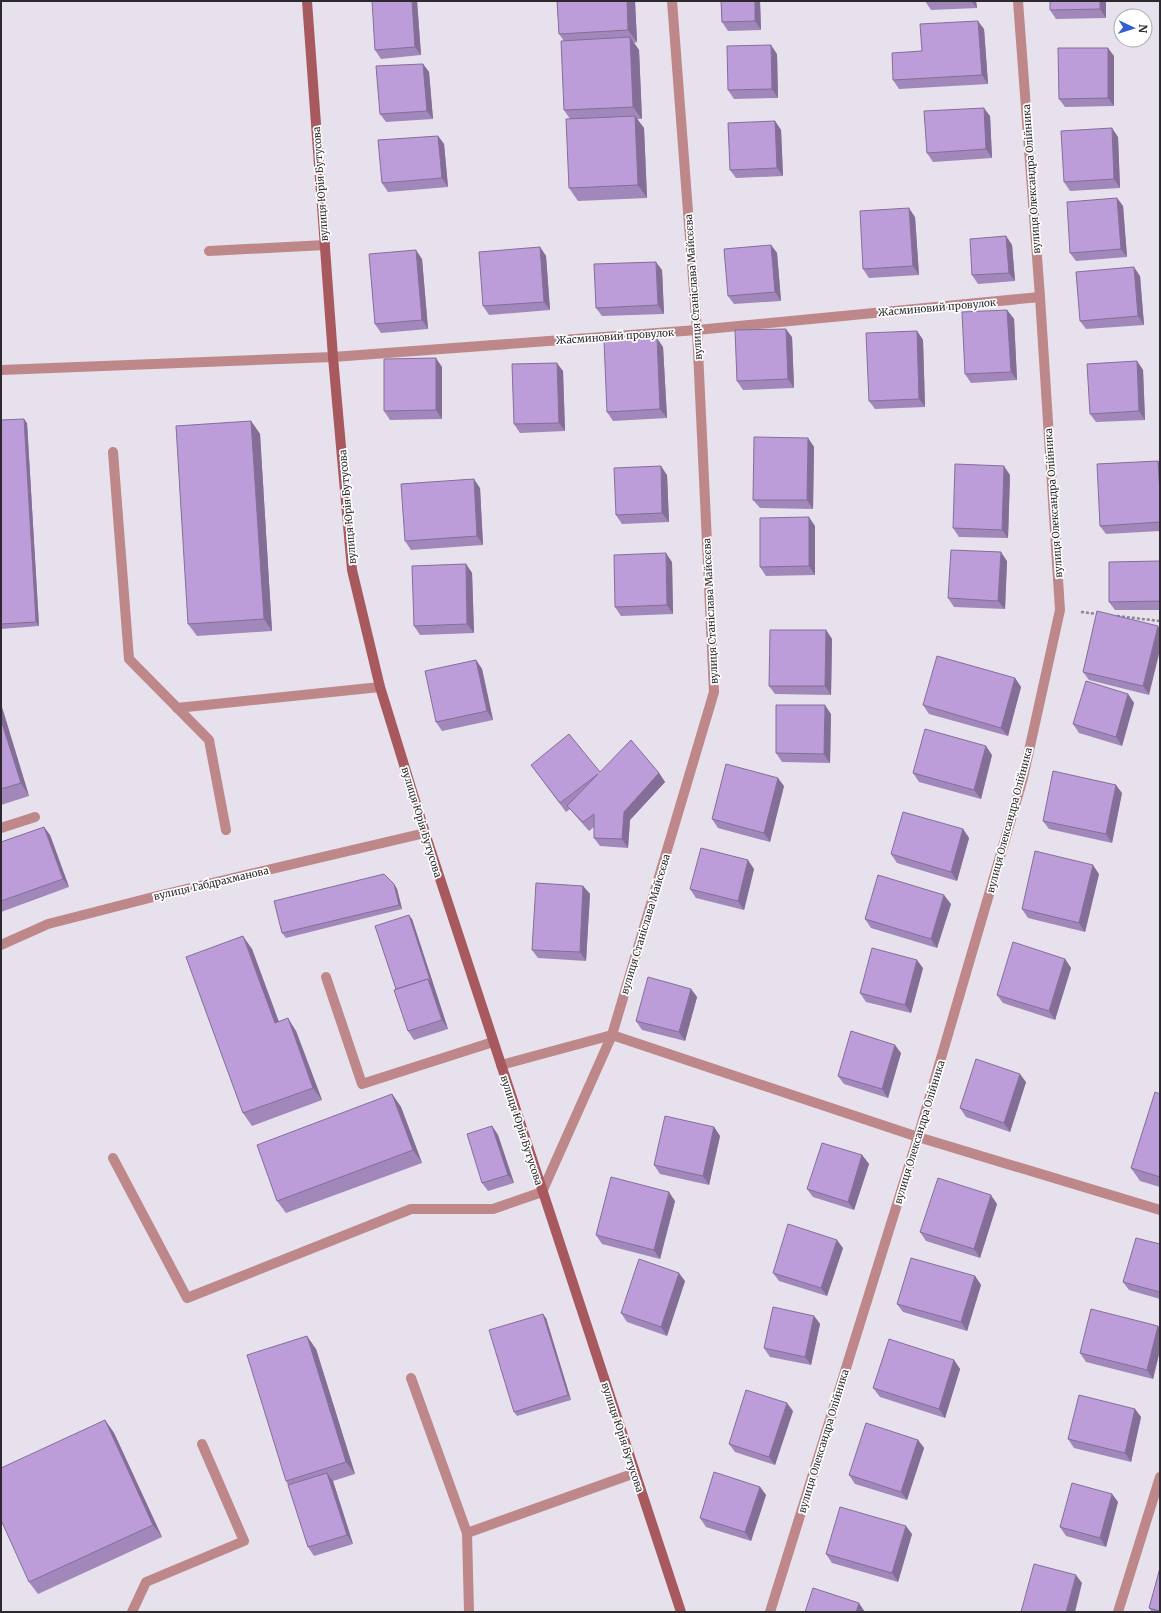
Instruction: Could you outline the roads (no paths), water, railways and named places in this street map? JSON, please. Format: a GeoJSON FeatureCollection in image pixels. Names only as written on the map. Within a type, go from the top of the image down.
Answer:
{"type":"FeatureCollection","features":[{"type":"Feature","properties":{"kind":"street","name":"вулиця Юрія Бутусова"},"geometry":{"type":"LineString","coordinates":[[307,1],[333,357],[352,570],[380,687],[424,833],[681,1612]]}},
{"type":"Feature","properties":{"kind":"street","name":"вулиця Станіслава Майсєєва"},"geometry":{"type":"LineString","coordinates":[[542,1192],[612,1035],[714,692],[697,330],[672,1]]}},
{"type":"Feature","properties":{"kind":"street","name":"вулиця Олександра Олійника"},"geometry":{"type":"LineString","coordinates":[[770,1612],[918,1137],[1023,778],[1060,610],[1040,298],[1018,1]]}},
{"type":"Feature","properties":{"kind":"street"},"geometry":{"type":"LineString","coordinates":[[208,251],[325,245]]}},
{"type":"Feature","properties":{"kind":"street","name":"Жасминовий провулок"},"geometry":{"type":"LineString","coordinates":[[1,370],[333,357],[697,330],[1040,298]]}},
{"type":"Feature","properties":{"kind":"street"},"geometry":{"type":"LineString","coordinates":[[113,452],[129,659],[209,740],[226,830]]}},
{"type":"Feature","properties":{"kind":"street"},"geometry":{"type":"LineString","coordinates":[[177,708],[380,687]]}},
{"type":"Feature","properties":{"kind":"street"},"geometry":{"type":"LineString","coordinates":[[1,828],[35,817]]}},
{"type":"Feature","properties":{"kind":"street","name":"вулиця Габдрахманова"},"geometry":{"type":"LineString","coordinates":[[1,945],[48,924],[157,896],[424,833]]}},
{"type":"Feature","properties":{"kind":"street"},"geometry":{"type":"LineString","coordinates":[[326,977],[362,1084],[493,1042]]}},
{"type":"Feature","properties":{"kind":"street"},"geometry":{"type":"LineString","coordinates":[[501,1066],[612,1035],[918,1137],[1160,1210]]}},
{"type":"Feature","properties":{"kind":"street"},"geometry":{"type":"LineString","coordinates":[[113,1158],[187,1298],[411,1209],[494,1208],[542,1192]]}},
{"type":"Feature","properties":{"kind":"street"},"geometry":{"type":"LineString","coordinates":[[411,1378],[467,1533],[470,1612]]}},
{"type":"Feature","properties":{"kind":"street"},"geometry":{"type":"LineString","coordinates":[[132,1612],[146,1582],[244,1541],[202,1444]]}},
{"type":"Feature","properties":{"kind":"street"},"geometry":{"type":"LineString","coordinates":[[467,1533],[635,1473]]}},
{"type":"Feature","properties":{"kind":"street"},"geometry":{"type":"LineString","coordinates":[[1118,1612],[1160,1477]]}}]}
